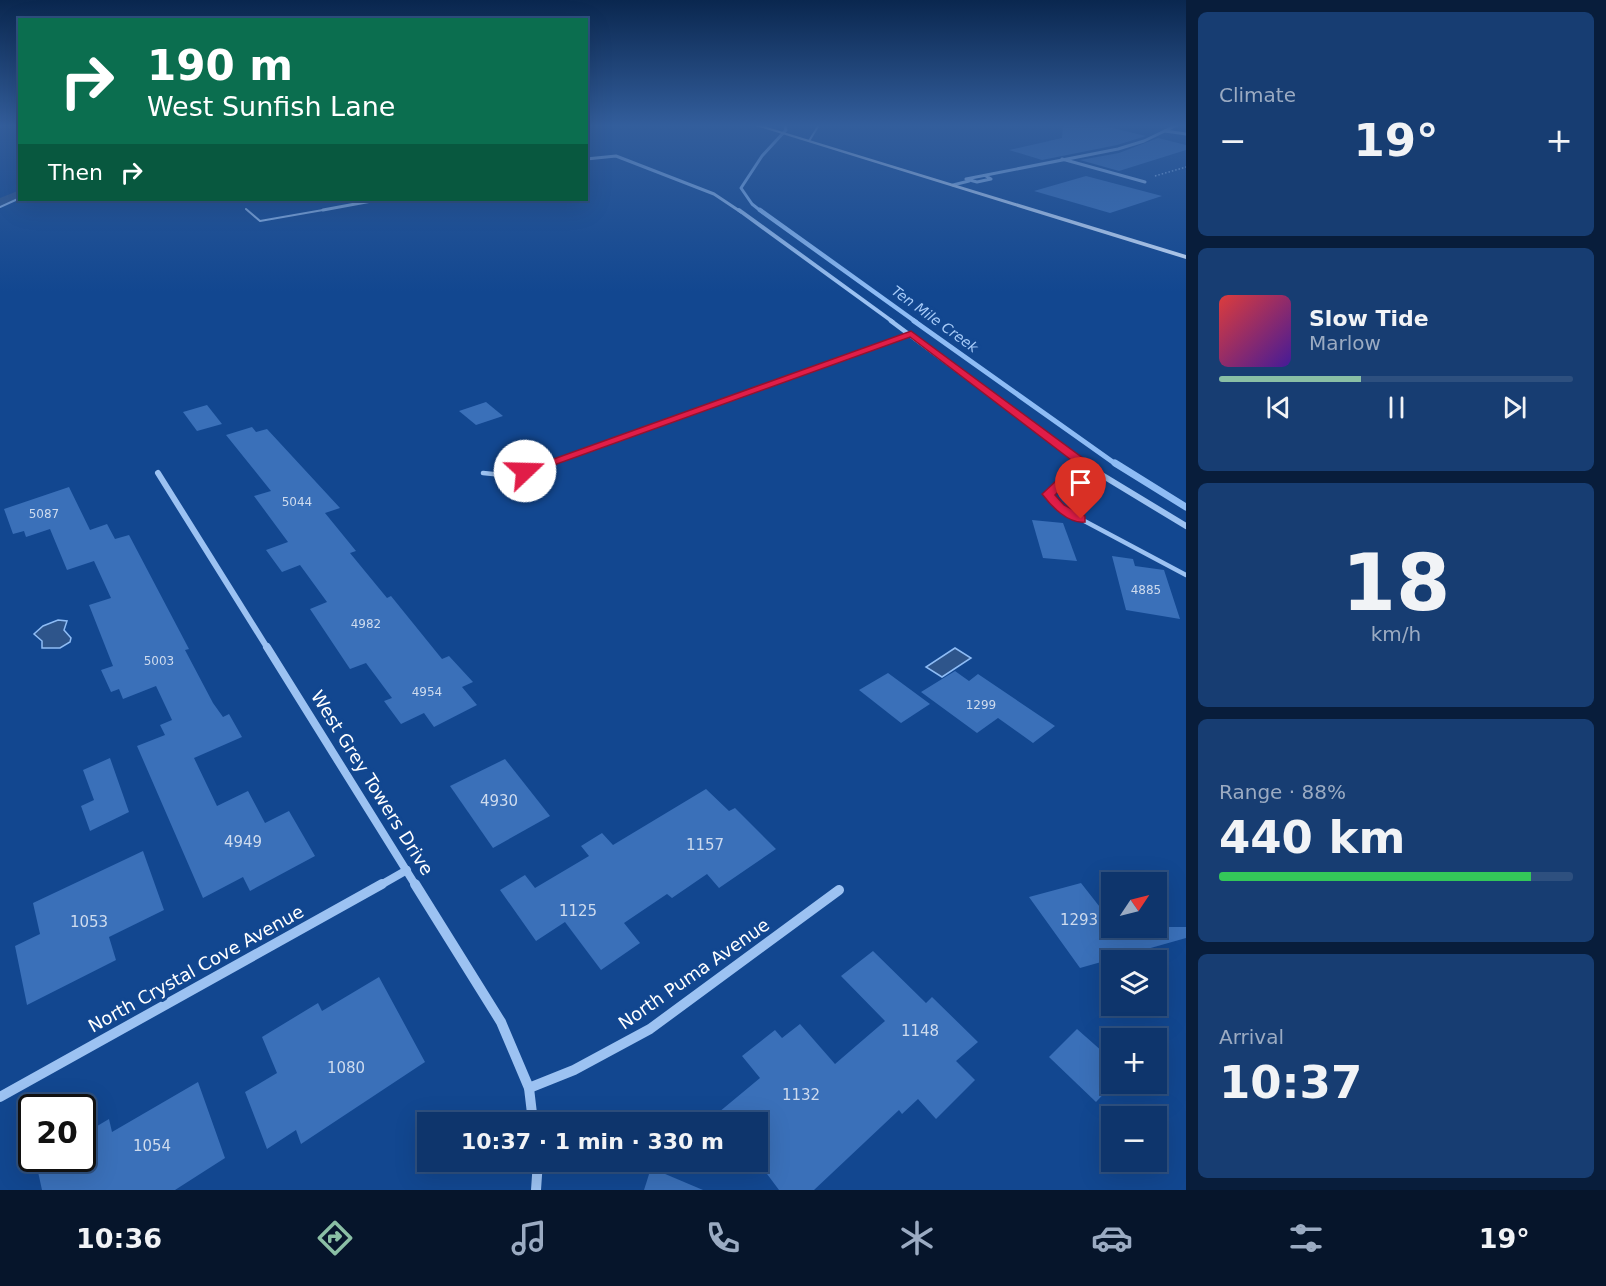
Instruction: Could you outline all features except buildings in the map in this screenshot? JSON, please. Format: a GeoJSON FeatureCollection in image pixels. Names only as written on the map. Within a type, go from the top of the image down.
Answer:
{"type":"FeatureCollection","features":[{"type":"Feature","properties":{"kind":"main road"},"geometry":{"type":"LineString","coordinates":[[937,181],[1186,256]]}},
{"type":"Feature","properties":{"kind":"street"},"geometry":{"type":"LineString","coordinates":[[679,181],[714,194],[764,226],[1091,470],[1186,526]]}},
{"type":"Feature","properties":{"kind":"street"},"geometry":{"type":"LineString","coordinates":[[952,185],[982,181]]}},
{"type":"Feature","properties":{"kind":"street"},"geometry":{"type":"LineString","coordinates":[[1140,181],[1145,182]]}},
{"type":"Feature","properties":{"kind":"street"},"geometry":{"type":"LineString","coordinates":[[323,210],[372,201]]}},
{"type":"Feature","properties":{"kind":"street","name":"West Grey Towers Drive"},"geometry":{"type":"LineString","coordinates":[[158,473],[501,1022],[529,1088],[532,1112]]}},
{"type":"Feature","properties":{"kind":"street","name":"North Crystal Cove Avenue"},"geometry":{"type":"LineString","coordinates":[[0,1097],[407,870]]}},
{"type":"Feature","properties":{"kind":"street","name":"North Puma Avenue"},"geometry":{"type":"LineString","coordinates":[[529,1088],[574,1070],[650,1029],[839,890]]}},
{"type":"Feature","properties":{"kind":"street"},"geometry":{"type":"LineString","coordinates":[[536,1190],[537,1172]]}},
{"type":"Feature","properties":{"kind":"lane"},"geometry":{"type":"LineString","coordinates":[[0,207],[18,199]]}},
{"type":"Feature","properties":{"kind":"lane"},"geometry":{"type":"LineString","coordinates":[[246,209],[260,221],[323,210]]}},
{"type":"Feature","properties":{"kind":"lane"},"geometry":{"type":"LineString","coordinates":[[483,473],[503,475],[525,471],[911,334]]}},
{"type":"Feature","properties":{"kind":"lane"},"geometry":{"type":"LineString","coordinates":[[1091,470],[1060,484],[1048,494],[1060,508],[1186,575]]}},
{"type":"Feature","properties":{"kind":"water"},"geometry":{"type":"Polygon","coordinates":[[[58,620],[67,621],[64,630],[71,638],[70,642],[60,648],[42,648],[42,641],[34,634],[43,626],[58,620]]]}},
{"type":"Feature","properties":{"kind":"water"},"geometry":{"type":"Polygon","coordinates":[[[955,648],[971,658],[942,677],[926,667],[955,648]]]}},
{"type":"Feature","properties":{"kind":"waterway","name":"Ten Mile Creek"},"geometry":{"type":"LineString","coordinates":[[746,181],[741,188],[752,204],[762,212]]}},
{"type":"Feature","properties":{"kind":"waterway"},"geometry":{"type":"LineString","coordinates":[[0,203],[18,195]]}},
{"type":"Feature","properties":{"kind":"waterway","name":"Ten Mile Creek"},"geometry":{"type":"LineString","coordinates":[[760,210],[916,322]]}},
{"type":"Feature","properties":{"kind":"waterway","name":"Ten Mile Creek"},"geometry":{"type":"LineString","coordinates":[[914,321],[1117,465]]}},
{"type":"Feature","properties":{"kind":"waterway","name":"Ten Mile Creek"},"geometry":{"type":"LineString","coordinates":[[1115,463],[1186,507]]}},
{"type":"Feature","properties":{"kind":"route"},"geometry":{"type":"LineString","coordinates":[[525,471],[811,367],[911,334],[1091,470],[1060,484],[1048,494],[1060,508],[1081,519]]}}]}
